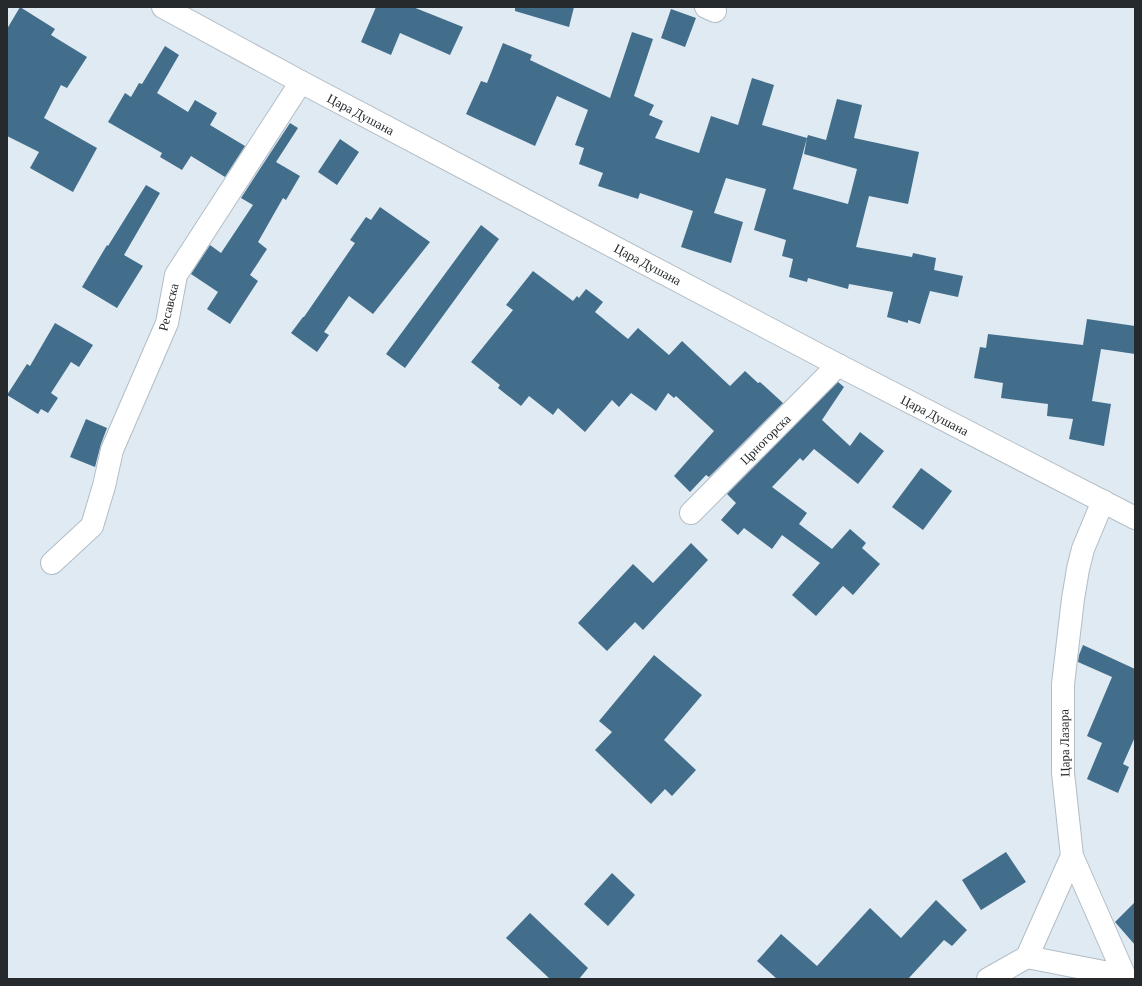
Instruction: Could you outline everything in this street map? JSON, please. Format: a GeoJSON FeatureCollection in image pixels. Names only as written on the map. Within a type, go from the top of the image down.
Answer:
{"type":"FeatureCollection","features":[{"type":"Feature","properties":{"kind":"street","name":"Цара Душана"},"geometry":{"type":"LineString","coordinates":[[163,7],[301,82],[838,365],[1135,518]]}},
{"type":"Feature","properties":{"kind":"street","name":"Ресавска"},"geometry":{"type":"LineString","coordinates":[[52,563],[92,526],[104,486],[112,450],[167,323],[176,275],[301,82]]}},
{"type":"Feature","properties":{"kind":"street","name":"Црногорска"},"geometry":{"type":"LineString","coordinates":[[691,513],[838,365]]}},
{"type":"Feature","properties":{"kind":"street","name":"Цара Лазара"},"geometry":{"type":"LineString","coordinates":[[1103,501],[1083,549],[1078,569],[1069,625],[1063,684],[1064,773],[1072,856],[1125,977]]}},
{"type":"Feature","properties":{"kind":"street"},"geometry":{"type":"LineString","coordinates":[[988,979],[1027,957],[1072,856]]}},
{"type":"Feature","properties":{"kind":"street"},"geometry":{"type":"LineString","coordinates":[[1027,957],[1125,977]]}},
{"type":"Feature","properties":{"kind":"building"},"geometry":{"type":"Polygon","coordinates":[[[20,7],[55,29],[51,35],[87,57],[67,88],[61,85],[44,118],[97,148],[73,192],[30,168],[39,152],[7,136],[7,29],[20,7]]]}},
{"type":"Feature","properties":{"kind":"building"},"geometry":{"type":"Polygon","coordinates":[[[376,7],[413,7],[463,27],[450,55],[400,33],[391,55],[361,42],[376,7]]]}},
{"type":"Feature","properties":{"kind":"building"},"geometry":{"type":"Polygon","coordinates":[[[515,7],[574,7],[569,27],[515,11],[515,7]]]}},
{"type":"Feature","properties":{"kind":"building"},"geometry":{"type":"Polygon","coordinates":[[[671,9],[696,18],[685,47],[661,38],[671,9]]]}},
{"type":"Feature","properties":{"kind":"building"},"geometry":{"type":"Polygon","coordinates":[[[632,32],[653,39],[634,96],[654,105],[649,115],[663,121],[655,138],[699,153],[711,116],[738,125],[752,78],[774,85],[762,125],[807,138],[808,135],[826,140],[837,99],[862,105],[854,138],[919,152],[908,204],[869,196],[856,247],[912,257],[913,253],[936,258],[934,270],[963,276],[958,297],[930,291],[920,324],[908,320],[908,323],[887,317],[893,292],[849,284],[848,289],[808,278],[807,282],[789,277],[793,259],[782,256],[786,240],[754,230],[766,189],[726,178],[714,213],[743,222],[731,263],[681,247],[693,211],[640,193],[638,199],[598,186],[603,173],[579,164],[584,148],[575,145],[588,110],[557,96],[535,146],[466,114],[481,81],[487,83],[503,43],[532,55],[530,60],[610,98],[632,32]],[[807,138],[793,189],[848,204],[857,169],[804,154],[807,138]]]}},
{"type":"Feature","properties":{"kind":"building"},"geometry":{"type":"Polygon","coordinates":[[[165,46],[179,55],[157,93],[188,112],[195,100],[217,113],[210,125],[245,146],[225,177],[191,156],[182,170],[160,157],[162,153],[108,122],[125,93],[131,97],[139,83],[142,84],[165,46]]]}},
{"type":"Feature","properties":{"kind":"building"},"geometry":{"type":"Polygon","coordinates":[[[290,123],[298,128],[276,162],[300,176],[286,200],[283,198],[258,242],[267,249],[250,275],[258,281],[230,324],[207,309],[218,292],[191,274],[210,245],[221,253],[253,205],[241,198],[290,123]]]}},
{"type":"Feature","properties":{"kind":"building"},"geometry":{"type":"Polygon","coordinates":[[[340,139],[359,152],[337,185],[318,172],[340,139]]]}},
{"type":"Feature","properties":{"kind":"building"},"geometry":{"type":"Polygon","coordinates":[[[146,185],[160,193],[124,255],[143,266],[117,308],[82,287],[146,185]]]}},
{"type":"Feature","properties":{"kind":"building"},"geometry":{"type":"Polygon","coordinates":[[[380,207],[430,242],[373,314],[349,296],[324,332],[329,335],[317,352],[291,333],[304,317],[355,243],[350,240],[366,217],[371,220],[380,207]]]}},
{"type":"Feature","properties":{"kind":"building"},"geometry":{"type":"Polygon","coordinates":[[[481,225],[499,239],[405,368],[386,354],[481,225]]]}},
{"type":"Feature","properties":{"kind":"building"},"geometry":{"type":"Polygon","coordinates":[[[533,271],[573,301],[577,296],[579,298],[586,289],[603,302],[595,312],[628,339],[638,328],[669,355],[682,341],[730,386],[745,371],[758,383],[760,382],[783,403],[709,477],[706,475],[690,492],[674,476],[714,431],[676,396],[674,398],[668,393],[656,411],[631,393],[619,407],[612,400],[585,432],[558,408],[553,415],[529,396],[521,406],[498,388],[500,385],[471,362],[513,310],[506,305],[533,271]]]}},
{"type":"Feature","properties":{"kind":"building"},"geometry":{"type":"Polygon","coordinates":[[[1087,319],[1135,326],[1135,354],[1101,349],[1092,401],[1111,404],[1104,446],[1069,439],[1073,419],[1047,416],[1048,404],[1001,398],[1003,383],[974,378],[980,347],[986,348],[988,334],[1083,345],[1087,319]]]}},
{"type":"Feature","properties":{"kind":"building"},"geometry":{"type":"Polygon","coordinates":[[[55,323],[93,345],[79,367],[71,362],[51,393],[58,398],[48,413],[41,409],[38,414],[7,395],[27,364],[30,366],[55,323]]]}},
{"type":"Feature","properties":{"kind":"building"},"geometry":{"type":"Polygon","coordinates":[[[838,382],[844,387],[822,420],[850,446],[860,432],[884,451],[858,484],[814,449],[803,461],[800,458],[772,487],[807,513],[799,524],[832,549],[850,529],[866,543],[862,548],[880,564],[853,595],[843,586],[816,616],[792,595],[820,563],[782,535],[772,549],[744,528],[738,535],[721,520],[736,503],[727,494],[838,382]]]}},
{"type":"Feature","properties":{"kind":"building"},"geometry":{"type":"Polygon","coordinates":[[[86,419],[107,428],[95,467],[70,457],[86,419]]]}},
{"type":"Feature","properties":{"kind":"building"},"geometry":{"type":"Polygon","coordinates":[[[921,468],[952,491],[923,530],[892,507],[921,468]]]}},
{"type":"Feature","properties":{"kind":"building"},"geometry":{"type":"Polygon","coordinates":[[[691,543],[708,560],[643,630],[635,622],[607,651],[578,623],[633,564],[653,583],[691,543]]]}},
{"type":"Feature","properties":{"kind":"building"},"geometry":{"type":"Polygon","coordinates":[[[1083,645],[1135,669],[1135,737],[1123,764],[1129,767],[1118,793],[1087,779],[1102,743],[1087,736],[1112,677],[1078,662],[1083,645]]]}},
{"type":"Feature","properties":{"kind":"building"},"geometry":{"type":"Polygon","coordinates":[[[654,655],[702,695],[664,740],[696,770],[672,796],[665,789],[651,804],[595,750],[612,732],[599,721],[654,655]]]}},
{"type":"Feature","properties":{"kind":"building"},"geometry":{"type":"Polygon","coordinates":[[[1006,852],[1026,882],[981,910],[962,880],[1006,852]]]}},
{"type":"Feature","properties":{"kind":"building"},"geometry":{"type":"Polygon","coordinates":[[[612,873],[635,895],[608,926],[584,904],[612,873]]]}},
{"type":"Feature","properties":{"kind":"building"},"geometry":{"type":"Polygon","coordinates":[[[936,900],[967,930],[952,946],[944,940],[908,979],[777,979],[757,961],[781,934],[817,966],[870,908],[901,938],[936,900]]]}},
{"type":"Feature","properties":{"kind":"building"},"geometry":{"type":"Polygon","coordinates":[[[1135,902],[1135,945],[1115,922],[1135,902]]]}},
{"type":"Feature","properties":{"kind":"building"},"geometry":{"type":"Polygon","coordinates":[[[530,913],[588,968],[579,979],[550,979],[506,938],[530,913]]]}}]}
